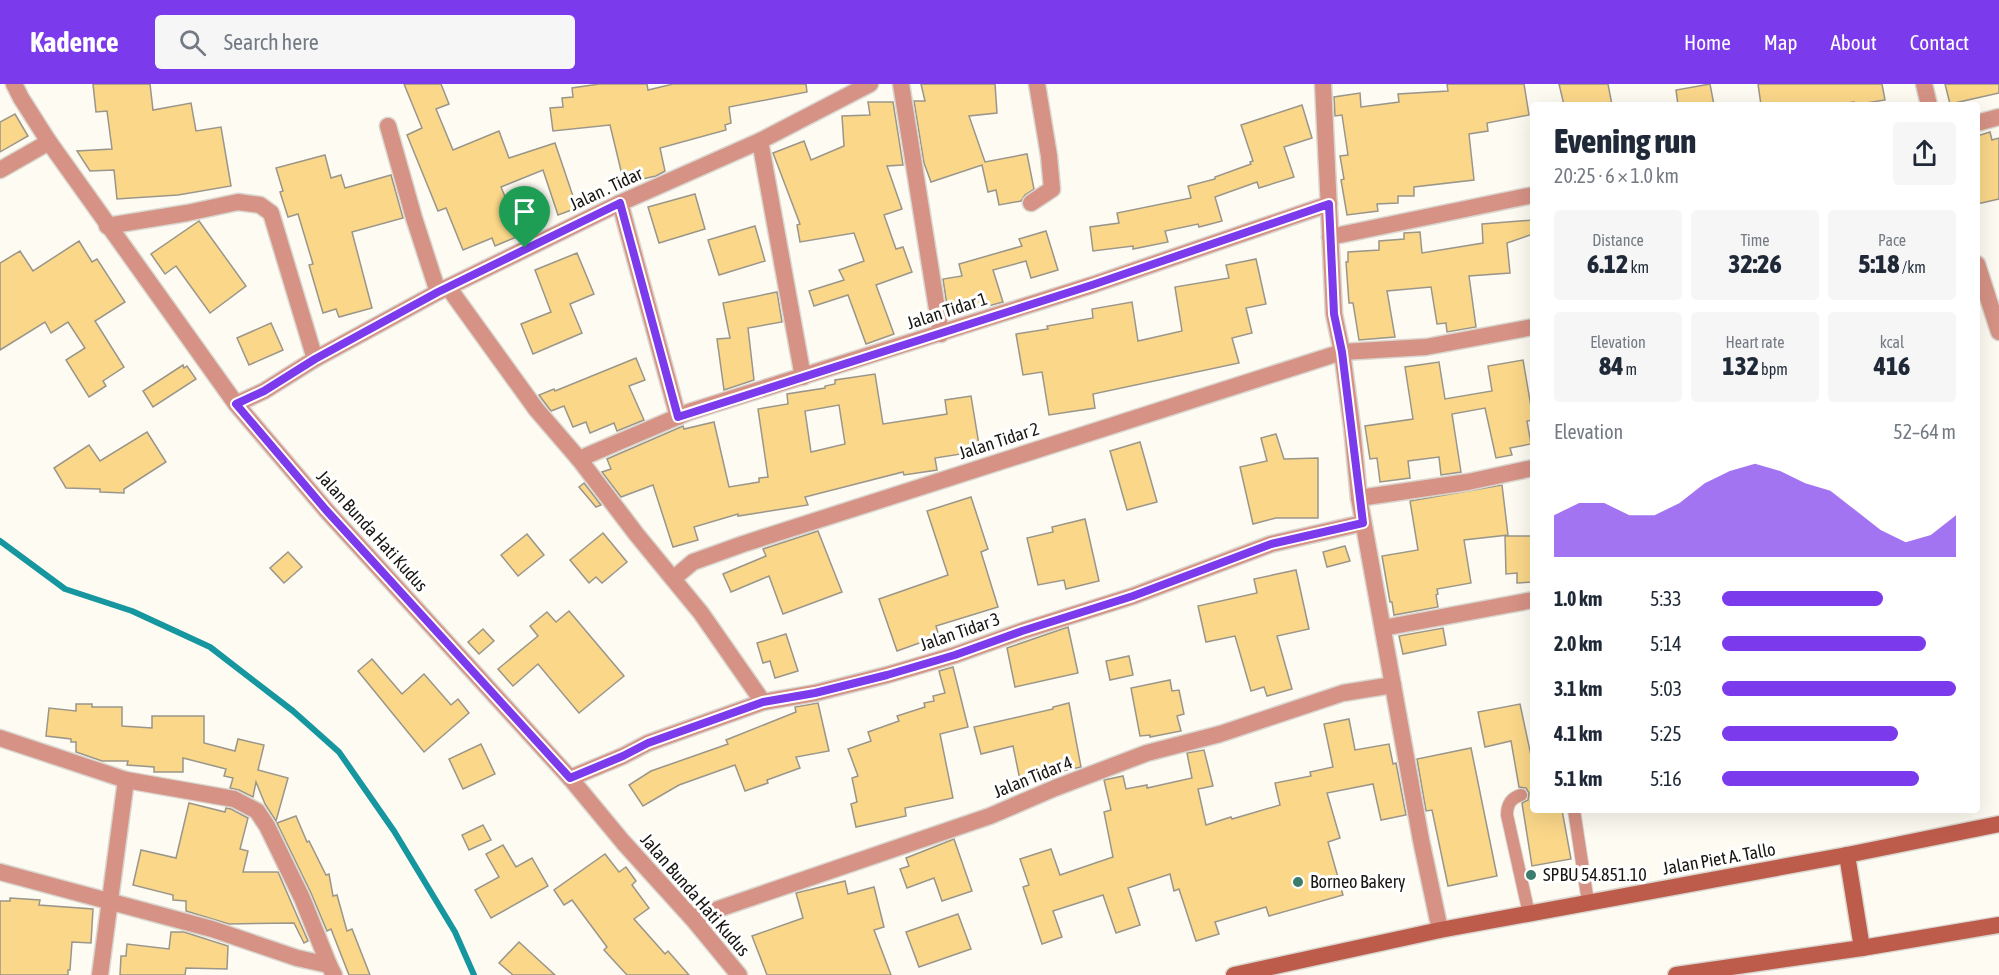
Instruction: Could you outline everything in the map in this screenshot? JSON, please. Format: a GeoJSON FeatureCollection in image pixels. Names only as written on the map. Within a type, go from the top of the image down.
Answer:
{"type":"FeatureCollection","features":[{"type":"Feature","properties":{"kind":"main road","name":"Jalan Piet A. Tallo"},"geometry":{"type":"LineString","coordinates":[[1234,975],[1440,930],[1847,855],[1999,824]]}},
{"type":"Feature","properties":{"kind":"main road"},"geometry":{"type":"LineString","coordinates":[[1847,855],[1862,948]]}},
{"type":"Feature","properties":{"kind":"main road"},"geometry":{"type":"LineString","coordinates":[[1676,975],[1999,925]]}},
{"type":"Feature","properties":{"kind":"street","name":"Jalan Bunda Hati Kudus"},"geometry":{"type":"LineString","coordinates":[[14,84],[49,142],[107,226],[236,404],[342,527],[570,778],[623,842],[693,918],[739,975]]}},
{"type":"Feature","properties":{"kind":"street","name":"Jalan . Tidar"},"geometry":{"type":"LineString","coordinates":[[236,404],[264,391],[315,359],[443,290],[620,203],[760,141],[870,84]]}},
{"type":"Feature","properties":{"kind":"street"},"geometry":{"type":"LineString","coordinates":[[901,84],[941,334]]}},
{"type":"Feature","properties":{"kind":"street"},"geometry":{"type":"LineString","coordinates":[[1031,203],[1052,189],[1050,156],[1037,84]]}},
{"type":"Feature","properties":{"kind":"street"},"geometry":{"type":"LineString","coordinates":[[1323,84],[1334,314],[1342,352],[1359,498],[1421,840],[1440,930]]}},
{"type":"Feature","properties":{"kind":"street"},"geometry":{"type":"LineString","coordinates":[[1924,84],[1928,102]]}},
{"type":"Feature","properties":{"kind":"street"},"geometry":{"type":"LineString","coordinates":[[1980,122],[1999,117]]}},
{"type":"Feature","properties":{"kind":"street"},"geometry":{"type":"LineString","coordinates":[[388,126],[414,218],[443,290],[674,578],[763,702]]}},
{"type":"Feature","properties":{"kind":"street"},"geometry":{"type":"LineString","coordinates":[[760,141],[803,377]]}},
{"type":"Feature","properties":{"kind":"street"},"geometry":{"type":"LineString","coordinates":[[0,170],[49,142]]}},
{"type":"Feature","properties":{"kind":"street"},"geometry":{"type":"LineString","coordinates":[[1330,237],[1530,196]]}},
{"type":"Feature","properties":{"kind":"street"},"geometry":{"type":"LineString","coordinates":[[107,226],[238,202],[260,205],[271,213],[315,359]]}},
{"type":"Feature","properties":{"kind":"street"},"geometry":{"type":"LineString","coordinates":[[620,203],[678,417]]}},
{"type":"Feature","properties":{"kind":"street","name":"Jalan Tidar 1"},"geometry":{"type":"LineString","coordinates":[[579,459],[678,417],[1092,285],[1329,204]]}},
{"type":"Feature","properties":{"kind":"street"},"geometry":{"type":"LineString","coordinates":[[1980,273],[1999,332]]}},
{"type":"Feature","properties":{"kind":"street","name":"Jalan Tidar 2"},"geometry":{"type":"LineString","coordinates":[[674,578],[693,562],[743,544],[1342,352],[1426,347],[1530,328]]}},
{"type":"Feature","properties":{"kind":"street"},"geometry":{"type":"LineString","coordinates":[[1359,498],[1468,482],[1530,469]]}},
{"type":"Feature","properties":{"kind":"street","name":"Jalan Tidar 3"},"geometry":{"type":"LineString","coordinates":[[570,778],[648,743],[763,702],[815,693],[955,655],[1133,596],[1271,544],[1363,523]]}},
{"type":"Feature","properties":{"kind":"street"},"geometry":{"type":"LineString","coordinates":[[1383,628],[1530,601]]}},
{"type":"Feature","properties":{"kind":"street","name":"Jalan Tidar 4"},"geometry":{"type":"LineString","coordinates":[[693,918],[990,816],[1147,753],[1220,734],[1343,693],[1393,685]]}},
{"type":"Feature","properties":{"kind":"street"},"geometry":{"type":"LineString","coordinates":[[0,738],[126,780],[234,799],[249,806],[256,811],[267,826],[302,898],[332,970]]}},
{"type":"Feature","properties":{"kind":"street"},"geometry":{"type":"LineString","coordinates":[[100,975],[126,780]]}},
{"type":"Feature","properties":{"kind":"street"},"geometry":{"type":"LineString","coordinates":[[0,872],[213,929],[332,970]]}},
{"type":"Feature","properties":{"kind":"lane"},"geometry":{"type":"LineString","coordinates":[[1521,795],[1511,799],[1507,815],[1529,914]]}},
{"type":"Feature","properties":{"kind":"lane"},"geometry":{"type":"LineString","coordinates":[[1575,813],[1588,902]]}},
{"type":"Feature","properties":{"kind":"building"},"geometry":{"type":"Polygon","coordinates":[[[93,84],[150,84],[153,110],[191,103],[196,131],[221,127],[231,186],[178,195],[117,199],[114,170],[90,171],[77,151],[112,149],[107,111],[96,112],[93,84]]]}},
{"type":"Feature","properties":{"kind":"building"},"geometry":{"type":"Polygon","coordinates":[[[404,84],[441,84],[449,104],[436,109],[453,150],[499,131],[509,158],[555,143],[577,208],[558,215],[543,170],[501,187],[521,235],[495,246],[492,238],[463,250],[446,208],[438,211],[407,135],[422,128],[404,84]]]}},
{"type":"Feature","properties":{"kind":"building"},"geometry":{"type":"Polygon","coordinates":[[[599,84],[647,84],[648,90],[673,84],[806,84],[807,92],[729,107],[731,123],[725,125],[726,130],[660,148],[665,171],[656,176],[624,183],[610,125],[553,131],[550,108],[563,107],[562,98],[573,97],[572,88],[599,84]]]}},
{"type":"Feature","properties":{"kind":"building"},"geometry":{"type":"Polygon","coordinates":[[[921,84],[995,84],[997,113],[969,116],[985,162],[1027,154],[1034,189],[1021,201],[999,205],[996,190],[988,192],[982,165],[931,182],[924,163],[914,101],[925,101],[921,84]]]}},
{"type":"Feature","properties":{"kind":"building"},"geometry":{"type":"Polygon","coordinates":[[[1447,84],[1524,84],[1529,115],[1487,123],[1488,131],[1469,134],[1474,180],[1414,187],[1414,196],[1398,196],[1398,203],[1377,204],[1378,211],[1347,215],[1341,180],[1344,179],[1340,156],[1348,155],[1342,115],[1335,116],[1334,97],[1360,93],[1361,107],[1399,102],[1398,94],[1448,91],[1447,84]]]}},
{"type":"Feature","properties":{"kind":"building"},"geometry":{"type":"Polygon","coordinates":[[[1559,84],[1608,84],[1611,102],[1563,102],[1559,84]]]}},
{"type":"Feature","properties":{"kind":"building"},"geometry":{"type":"Polygon","coordinates":[[[1710,84],[1713,102],[1678,102],[1676,90],[1710,84]]]}},
{"type":"Feature","properties":{"kind":"building"},"geometry":{"type":"Polygon","coordinates":[[[1758,84],[1882,84],[1885,100],[1873,102],[1761,102],[1758,84]]]}},
{"type":"Feature","properties":{"kind":"building"},"geometry":{"type":"Polygon","coordinates":[[[1945,84],[1999,84],[1999,93],[1950,102],[1945,84]]]}},
{"type":"Feature","properties":{"kind":"building"},"geometry":{"type":"Polygon","coordinates":[[[868,102],[893,102],[903,165],[887,166],[902,209],[884,215],[896,249],[903,247],[912,272],[876,285],[894,334],[866,344],[848,295],[814,306],[809,291],[844,280],[839,270],[864,261],[854,233],[800,242],[797,225],[800,224],[773,153],[804,141],[811,160],[844,146],[842,116],[870,115],[868,102]]]}},
{"type":"Feature","properties":{"kind":"building"},"geometry":{"type":"Polygon","coordinates":[[[1302,105],[1312,138],[1284,147],[1294,177],[1259,188],[1257,182],[1215,197],[1222,221],[1199,227],[1198,224],[1165,231],[1168,242],[1133,249],[1133,246],[1093,251],[1090,227],[1119,223],[1117,213],[1191,198],[1188,186],[1215,179],[1215,177],[1251,164],[1250,162],[1253,161],[1241,125],[1302,105]]]}},
{"type":"Feature","properties":{"kind":"building"},"geometry":{"type":"Polygon","coordinates":[[[15,114],[28,136],[0,152],[0,122],[15,114]]]}},
{"type":"Feature","properties":{"kind":"building"},"geometry":{"type":"Polygon","coordinates":[[[1990,132],[1992,140],[1999,138],[1999,199],[1980,203],[1980,135],[1990,132]]]}},
{"type":"Feature","properties":{"kind":"building"},"geometry":{"type":"Polygon","coordinates":[[[325,155],[331,178],[341,175],[345,188],[391,175],[403,218],[352,232],[372,308],[339,317],[336,309],[323,313],[309,265],[313,264],[298,214],[288,217],[280,192],[283,191],[276,168],[325,155]]]}},
{"type":"Feature","properties":{"kind":"building"},"geometry":{"type":"Polygon","coordinates":[[[695,194],[705,229],[659,243],[648,207],[695,194]]]}},
{"type":"Feature","properties":{"kind":"building"},"geometry":{"type":"Polygon","coordinates":[[[1530,220],[1530,235],[1507,243],[1510,273],[1469,276],[1476,327],[1447,332],[1446,323],[1437,324],[1431,287],[1387,291],[1395,337],[1359,340],[1353,303],[1349,303],[1346,262],[1348,262],[1348,252],[1379,250],[1379,241],[1404,239],[1404,233],[1420,232],[1422,253],[1483,243],[1482,224],[1530,220]]]}},
{"type":"Feature","properties":{"kind":"building"},"geometry":{"type":"Polygon","coordinates":[[[199,221],[246,286],[210,313],[176,266],[165,274],[151,254],[199,221]]]}},
{"type":"Feature","properties":{"kind":"building"},"geometry":{"type":"Polygon","coordinates":[[[755,226],[765,261],[719,275],[708,240],[755,226]]]}},
{"type":"Feature","properties":{"kind":"building"},"geometry":{"type":"Polygon","coordinates":[[[1046,231],[1058,270],[1031,278],[1026,261],[993,270],[1003,302],[981,308],[948,312],[943,279],[962,276],[959,264],[1022,246],[1019,239],[1046,231]]]}},
{"type":"Feature","properties":{"kind":"building"},"geometry":{"type":"Polygon","coordinates":[[[79,241],[92,262],[97,259],[125,302],[95,321],[124,367],[103,381],[106,386],[89,397],[66,360],[85,348],[68,322],[51,333],[45,322],[0,350],[0,263],[20,251],[33,271],[79,241]]]}},
{"type":"Feature","properties":{"kind":"building"},"geometry":{"type":"Polygon","coordinates":[[[577,253],[594,294],[570,304],[582,333],[533,354],[521,324],[551,312],[535,270],[577,253]]]}},
{"type":"Feature","properties":{"kind":"building"},"geometry":{"type":"Polygon","coordinates":[[[1256,259],[1266,304],[1246,308],[1252,333],[1232,338],[1239,363],[1093,394],[1095,408],[1049,415],[1042,372],[1023,375],[1016,334],[1093,318],[1092,309],[1132,302],[1138,341],[1182,331],[1175,287],[1229,278],[1226,265],[1256,259]]]}},
{"type":"Feature","properties":{"kind":"building"},"geometry":{"type":"Polygon","coordinates":[[[777,292],[782,322],[748,328],[754,380],[724,390],[717,339],[730,338],[723,303],[777,292]]]}},
{"type":"Feature","properties":{"kind":"building"},"geometry":{"type":"Polygon","coordinates":[[[271,323],[283,350],[249,365],[237,338],[271,323]]]}},
{"type":"Feature","properties":{"kind":"building"},"geometry":{"type":"Polygon","coordinates":[[[636,358],[645,380],[629,386],[644,420],[617,431],[614,423],[590,433],[586,422],[573,427],[564,406],[551,411],[539,395],[554,389],[555,391],[636,358]]]}},
{"type":"Feature","properties":{"kind":"building"},"geometry":{"type":"Polygon","coordinates":[[[1523,360],[1530,401],[1530,420],[1527,421],[1530,444],[1510,448],[1512,455],[1496,458],[1485,408],[1452,414],[1461,472],[1441,475],[1439,457],[1408,461],[1410,478],[1380,482],[1377,458],[1370,459],[1365,426],[1413,419],[1405,367],[1439,362],[1445,399],[1492,391],[1488,366],[1523,360]]]}},
{"type":"Feature","properties":{"kind":"building"},"geometry":{"type":"Polygon","coordinates":[[[183,365],[184,368],[187,366],[196,379],[153,407],[143,391],[183,365]]]}},
{"type":"Feature","properties":{"kind":"building"},"geometry":{"type":"Polygon","coordinates":[[[875,374],[883,424],[947,414],[945,400],[971,396],[980,451],[935,458],[937,470],[904,475],[903,472],[805,497],[808,505],[738,516],[738,514],[694,527],[698,540],[673,547],[653,485],[621,497],[602,472],[611,469],[607,459],[683,426],[684,429],[714,422],[729,487],[759,482],[759,478],[768,477],[758,409],[788,404],[787,394],[825,388],[825,386],[835,384],[835,380],[875,374]],[[839,405],[805,411],[811,452],[845,444],[839,405]]]}},
{"type":"Feature","properties":{"kind":"building"},"geometry":{"type":"Polygon","coordinates":[[[147,432],[166,462],[124,489],[124,493],[100,492],[100,489],[66,488],[54,468],[89,445],[100,461],[147,432]]]}},
{"type":"Feature","properties":{"kind":"building"},"geometry":{"type":"Polygon","coordinates":[[[1276,434],[1284,459],[1318,458],[1318,518],[1276,518],[1253,524],[1240,467],[1267,461],[1261,438],[1276,434]]]}},
{"type":"Feature","properties":{"kind":"building"},"geometry":{"type":"Polygon","coordinates":[[[1140,442],[1157,502],[1127,510],[1110,451],[1140,442]]]}},
{"type":"Feature","properties":{"kind":"building"},"geometry":{"type":"Polygon","coordinates":[[[584,483],[601,505],[596,507],[579,487],[584,483]]]}},
{"type":"Feature","properties":{"kind":"building"},"geometry":{"type":"Polygon","coordinates":[[[1502,485],[1508,535],[1464,540],[1471,583],[1437,589],[1438,607],[1394,615],[1382,556],[1418,550],[1410,501],[1502,485]]]}},
{"type":"Feature","properties":{"kind":"building"},"geometry":{"type":"Polygon","coordinates":[[[971,497],[988,549],[981,552],[998,607],[936,626],[939,636],[897,651],[879,599],[948,575],[927,511],[971,497]]]}},
{"type":"Feature","properties":{"kind":"building"},"geometry":{"type":"Polygon","coordinates":[[[1085,519],[1099,581],[1066,589],[1064,580],[1038,585],[1027,538],[1053,532],[1052,527],[1085,519]]]}},
{"type":"Feature","properties":{"kind":"building"},"geometry":{"type":"Polygon","coordinates":[[[818,531],[842,592],[783,614],[769,576],[731,592],[723,574],[766,556],[763,549],[818,531]]]}},
{"type":"Feature","properties":{"kind":"building"},"geometry":{"type":"Polygon","coordinates":[[[603,533],[627,562],[602,583],[596,577],[589,583],[570,560],[603,533]]]}},
{"type":"Feature","properties":{"kind":"building"},"geometry":{"type":"Polygon","coordinates":[[[527,534],[544,555],[518,576],[501,555],[527,534]]]}},
{"type":"Feature","properties":{"kind":"building"},"geometry":{"type":"Polygon","coordinates":[[[1505,536],[1530,536],[1530,582],[1517,583],[1517,573],[1506,574],[1505,536]]]}},
{"type":"Feature","properties":{"kind":"building"},"geometry":{"type":"Polygon","coordinates":[[[1345,546],[1350,561],[1327,567],[1323,552],[1345,546]]]}},
{"type":"Feature","properties":{"kind":"building"},"geometry":{"type":"Polygon","coordinates":[[[288,552],[302,567],[284,583],[270,568],[288,552]]]}},
{"type":"Feature","properties":{"kind":"building"},"geometry":{"type":"Polygon","coordinates":[[[1296,570],[1309,629],[1277,636],[1292,689],[1267,696],[1264,687],[1251,691],[1235,636],[1206,642],[1198,606],[1257,593],[1254,579],[1296,570]]]}},
{"type":"Feature","properties":{"kind":"building"},"geometry":{"type":"Polygon","coordinates":[[[569,611],[624,676],[579,713],[538,664],[513,686],[498,669],[538,636],[530,626],[547,612],[556,622],[569,611]]]}},
{"type":"Feature","properties":{"kind":"building"},"geometry":{"type":"Polygon","coordinates":[[[1068,627],[1078,673],[1015,687],[1007,648],[1068,627]]]}},
{"type":"Feature","properties":{"kind":"building"},"geometry":{"type":"Polygon","coordinates":[[[1443,628],[1446,645],[1403,654],[1399,636],[1443,628]]]}},
{"type":"Feature","properties":{"kind":"building"},"geometry":{"type":"Polygon","coordinates":[[[483,629],[494,641],[479,654],[468,642],[483,629]]]}},
{"type":"Feature","properties":{"kind":"building"},"geometry":{"type":"Polygon","coordinates":[[[786,634],[798,671],[775,678],[770,661],[763,663],[757,643],[786,634]]]}},
{"type":"Feature","properties":{"kind":"building"},"geometry":{"type":"Polygon","coordinates":[[[1129,656],[1133,675],[1110,680],[1106,661],[1129,656]]]}},
{"type":"Feature","properties":{"kind":"building"},"geometry":{"type":"Polygon","coordinates":[[[372,659],[402,694],[424,674],[451,705],[458,699],[469,713],[424,752],[358,671],[372,659]]]}},
{"type":"Feature","properties":{"kind":"building"},"geometry":{"type":"Polygon","coordinates":[[[953,667],[968,727],[940,734],[953,798],[905,808],[906,816],[856,827],[851,804],[857,802],[852,778],[858,776],[848,749],[871,741],[868,732],[899,721],[897,716],[925,707],[924,703],[934,701],[933,696],[945,693],[939,671],[953,667]]]}},
{"type":"Feature","properties":{"kind":"building"},"geometry":{"type":"Polygon","coordinates":[[[1170,680],[1172,691],[1179,690],[1184,714],[1177,716],[1181,731],[1150,737],[1150,735],[1140,736],[1131,688],[1170,680]]]}},
{"type":"Feature","properties":{"kind":"building"},"geometry":{"type":"Polygon","coordinates":[[[818,703],[829,751],[796,757],[800,768],[767,780],[768,783],[745,791],[735,765],[679,785],[643,806],[629,785],[651,771],[728,744],[726,740],[796,712],[795,707],[818,703]]]}},
{"type":"Feature","properties":{"kind":"building"},"geometry":{"type":"Polygon","coordinates":[[[1069,703],[1081,767],[1020,780],[1013,746],[981,754],[974,727],[1053,709],[1053,707],[1069,703]]]}},
{"type":"Feature","properties":{"kind":"building"},"geometry":{"type":"Polygon","coordinates":[[[76,704],[92,704],[92,707],[122,707],[122,726],[152,728],[152,716],[204,716],[204,743],[235,751],[238,739],[264,745],[258,770],[288,778],[276,821],[265,804],[256,782],[253,797],[230,788],[233,778],[224,776],[226,769],[183,758],[183,772],[154,772],[154,767],[127,765],[128,761],[102,761],[76,752],[76,742],[71,742],[71,739],[46,736],[49,708],[76,711],[76,704]]]}},
{"type":"Feature","properties":{"kind":"building"},"geometry":{"type":"Polygon","coordinates":[[[1520,704],[1530,751],[1530,813],[1563,813],[1571,859],[1532,866],[1522,803],[1528,800],[1529,793],[1526,788],[1519,787],[1511,741],[1485,747],[1478,712],[1520,704]]]}},
{"type":"Feature","properties":{"kind":"building"},"geometry":{"type":"Polygon","coordinates":[[[1349,719],[1355,750],[1389,744],[1393,764],[1396,763],[1406,815],[1381,820],[1373,784],[1327,793],[1340,838],[1328,842],[1343,895],[1269,916],[1266,907],[1215,922],[1219,934],[1196,941],[1179,889],[1174,891],[1170,874],[1128,888],[1140,925],[1116,933],[1103,895],[1053,911],[1062,937],[1042,944],[1023,887],[1029,885],[1020,859],[1051,849],[1060,875],[1113,857],[1104,812],[1111,810],[1104,780],[1123,776],[1126,789],[1147,785],[1147,788],[1192,778],[1187,753],[1204,750],[1213,786],[1198,789],[1206,825],[1231,817],[1232,819],[1280,805],[1275,783],[1311,776],[1310,772],[1333,767],[1324,724],[1349,719]]]}},
{"type":"Feature","properties":{"kind":"building"},"geometry":{"type":"Polygon","coordinates":[[[481,744],[495,774],[463,789],[449,759],[481,744]]]}},
{"type":"Feature","properties":{"kind":"building"},"geometry":{"type":"Polygon","coordinates":[[[1471,748],[1497,876],[1448,886],[1432,810],[1426,811],[1417,759],[1471,748]]]}},
{"type":"Feature","properties":{"kind":"building"},"geometry":{"type":"Polygon","coordinates":[[[189,803],[225,812],[226,808],[231,809],[248,818],[240,849],[248,851],[243,872],[278,872],[308,941],[304,943],[294,923],[229,924],[186,911],[186,901],[173,900],[173,895],[133,885],[141,850],[176,858],[189,803]]]}},
{"type":"Feature","properties":{"kind":"building"},"geometry":{"type":"Polygon","coordinates":[[[296,816],[307,842],[309,841],[326,875],[329,874],[333,896],[337,895],[347,931],[352,929],[370,975],[349,975],[331,929],[327,931],[277,823],[296,816]]]}},
{"type":"Feature","properties":{"kind":"building"},"geometry":{"type":"Polygon","coordinates":[[[483,825],[491,840],[469,850],[462,835],[483,825]]]}},
{"type":"Feature","properties":{"kind":"building"},"geometry":{"type":"Polygon","coordinates":[[[954,839],[972,891],[942,901],[934,878],[907,888],[900,869],[909,866],[906,858],[954,839]]]}},
{"type":"Feature","properties":{"kind":"building"},"geometry":{"type":"Polygon","coordinates":[[[503,845],[516,867],[532,858],[548,886],[491,918],[475,890],[499,877],[486,854],[503,845]]]}},
{"type":"Feature","properties":{"kind":"building"},"geometry":{"type":"Polygon","coordinates":[[[605,854],[619,872],[626,867],[636,881],[632,885],[649,908],[634,919],[665,954],[668,951],[689,975],[627,975],[604,950],[607,947],[572,900],[564,905],[554,890],[605,854]]]}},
{"type":"Feature","properties":{"kind":"building"},"geometry":{"type":"Polygon","coordinates":[[[845,881],[848,894],[874,887],[884,927],[874,930],[891,975],[767,975],[752,936],[803,918],[796,893],[845,881]]]}},
{"type":"Feature","properties":{"kind":"building"},"geometry":{"type":"Polygon","coordinates":[[[10,898],[40,900],[39,905],[93,909],[91,943],[72,942],[68,975],[0,975],[0,901],[10,901],[10,898]]]}},
{"type":"Feature","properties":{"kind":"building"},"geometry":{"type":"Polygon","coordinates":[[[958,914],[971,949],[919,967],[906,932],[958,914]]]}},
{"type":"Feature","properties":{"kind":"building"},"geometry":{"type":"Polygon","coordinates":[[[171,932],[184,932],[228,946],[227,969],[186,968],[185,975],[120,975],[121,956],[126,956],[127,944],[169,949],[171,932]]]}},
{"type":"Feature","properties":{"kind":"building"},"geometry":{"type":"Polygon","coordinates":[[[519,942],[555,975],[513,975],[499,963],[519,942]]]}},
{"type":"Feature","properties":{"kind":"waterway"},"geometry":{"type":"LineString","coordinates":[[0,541],[65,589],[132,611],[210,647],[293,711],[339,752],[394,831],[455,932],[474,975]]}},
{"type":"Feature","properties":{"kind":"place","name":"SPBU 54.851.10"},"geometry":{"type":"Point","coordinates":[1531,875]}},
{"type":"Feature","properties":{"kind":"place","name":"Borneo Bakery"},"geometry":{"type":"Point","coordinates":[1298,882]}},
{"type":"Feature","properties":{"kind":"route"},"geometry":{"type":"LineString","coordinates":[[620,203],[678,417],[1092,285],[1329,204],[1334,314],[1342,352],[1363,523],[1271,544],[1220,562],[1199,573],[955,655],[815,693],[763,702],[648,743],[570,778],[326,510],[236,404],[264,391],[315,359],[438,292],[525,248],[620,203]]}}]}
